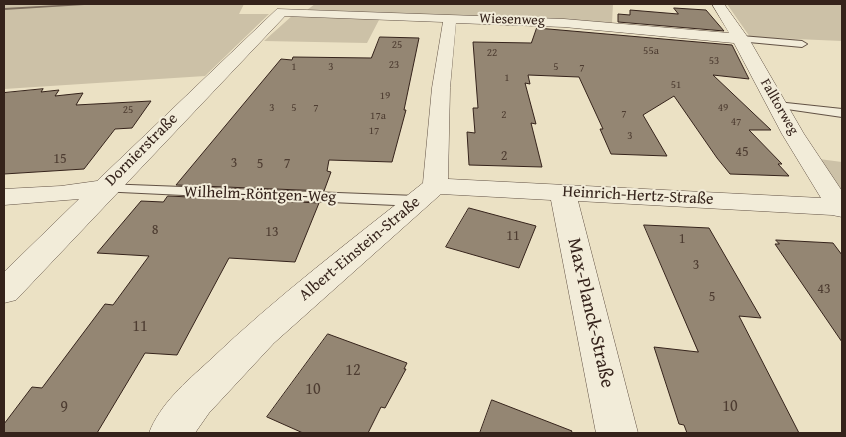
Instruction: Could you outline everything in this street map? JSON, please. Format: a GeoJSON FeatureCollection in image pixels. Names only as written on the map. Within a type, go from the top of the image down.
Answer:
{"type":"FeatureCollection","features":[{"type":"Feature","properties":{"kind":"street","name":"Falltorweg"},"geometry":{"type":"LineString","coordinates":[[718,4],[741,39],[808,158],[841,208]]}},
{"type":"Feature","properties":{"kind":"street","name":"Wiesenweg"},"geometry":{"type":"LineString","coordinates":[[282,12],[564,22],[741,39]]}},
{"type":"Feature","properties":{"kind":"street","name":"Dornierstraße"},"geometry":{"type":"LineString","coordinates":[[4,291],[263,28],[282,12]]}},
{"type":"Feature","properties":{"kind":"street","name":"Albert-Einstein-Straße"},"geometry":{"type":"LineString","coordinates":[[170,433],[195,400],[260,333],[425,194],[450,18]]}},
{"type":"Feature","properties":{"kind":"street"},"geometry":{"type":"LineString","coordinates":[[4,196],[61,194],[104,188]]}},
{"type":"Feature","properties":{"kind":"street","name":"Heinrich-Hertz-Straße"},"geometry":{"type":"LineString","coordinates":[[425,194],[562,193],[841,208]]}},
{"type":"Feature","properties":{"kind":"street","name":"Max-Planck-Straße"},"geometry":{"type":"LineString","coordinates":[[562,193],[617,433]]}},
{"type":"Feature","properties":{"kind":"lane"},"geometry":{"type":"LineString","coordinates":[[741,39],[802,44]]}},
{"type":"Feature","properties":{"kind":"lane"},"geometry":{"type":"LineString","coordinates":[[777,105],[842,113]]}},
{"type":"Feature","properties":{"kind":"lane","name":"Wilhelm-Röntgen-Weg"},"geometry":{"type":"LineString","coordinates":[[104,188],[425,194]]}},
{"type":"Feature","properties":{"kind":"shaded area"},"geometry":{"type":"Polygon","coordinates":[[[4,4],[244,4],[239,14],[269,14],[205,76],[4,89],[4,4]]]}},
{"type":"Feature","properties":{"kind":"shaded area"},"geometry":{"type":"Polygon","coordinates":[[[315,4],[613,4],[612,23],[307,10],[315,4]]]}},
{"type":"Feature","properties":{"kind":"shaded area"},"geometry":{"type":"Polygon","coordinates":[[[727,4],[842,4],[842,41],[750,37],[727,4]]]}},
{"type":"Feature","properties":{"kind":"shaded area"},"geometry":{"type":"Polygon","coordinates":[[[293,15],[380,18],[367,43],[264,41],[293,15]]]}},
{"type":"Feature","properties":{"kind":"shaded area"},"geometry":{"type":"Polygon","coordinates":[[[819,159],[842,162],[842,191],[819,159]]]}},
{"type":"Feature","properties":{"kind":"building"},"geometry":{"type":"Polygon","coordinates":[[[674,8],[706,10],[724,31],[618,22],[618,14],[630,15],[630,10],[678,14],[674,8]]]}},
{"type":"Feature","properties":{"kind":"building"},"geometry":{"type":"Polygon","coordinates":[[[537,28],[732,45],[749,79],[713,75],[771,130],[749,130],[782,164],[778,164],[789,176],[730,174],[674,96],[643,115],[667,156],[611,154],[600,129],[603,129],[579,77],[528,75],[530,84],[525,83],[536,124],[531,123],[542,167],[469,165],[467,132],[475,133],[473,108],[478,108],[473,42],[531,43],[537,28]]]}},
{"type":"Feature","properties":{"kind":"building"},"geometry":{"type":"Polygon","coordinates":[[[380,37],[419,38],[404,110],[406,110],[392,162],[329,160],[327,171],[331,172],[324,191],[176,185],[281,59],[292,60],[293,57],[371,58],[380,37]]]}},
{"type":"Feature","properties":{"kind":"building"},"geometry":{"type":"Polygon","coordinates":[[[43,89],[41,92],[59,90],[55,96],[83,93],[76,105],[151,101],[132,128],[115,129],[84,169],[4,174],[4,93],[43,89]]]}},
{"type":"Feature","properties":{"kind":"building"},"geometry":{"type":"Polygon","coordinates":[[[168,196],[319,203],[295,262],[229,258],[177,355],[145,353],[97,433],[4,433],[4,424],[32,387],[42,388],[105,304],[113,305],[149,256],[97,253],[141,201],[163,202],[168,196]]]}},
{"type":"Feature","properties":{"kind":"building"},"geometry":{"type":"Polygon","coordinates":[[[469,208],[536,226],[519,268],[446,247],[469,208]]]}},
{"type":"Feature","properties":{"kind":"building"},"geometry":{"type":"Polygon","coordinates":[[[644,225],[709,228],[761,318],[739,316],[799,433],[687,433],[684,425],[679,424],[654,347],[698,352],[644,225]]]}},
{"type":"Feature","properties":{"kind":"building"},"geometry":{"type":"Polygon","coordinates":[[[776,240],[833,243],[842,255],[842,342],[775,244],[779,244],[776,240]]]}},
{"type":"Feature","properties":{"kind":"building"},"geometry":{"type":"Polygon","coordinates":[[[328,334],[407,363],[404,369],[406,369],[385,408],[381,407],[368,433],[303,433],[267,417],[328,334]]]}},
{"type":"Feature","properties":{"kind":"building"},"geometry":{"type":"Polygon","coordinates":[[[492,400],[572,431],[571,433],[480,433],[492,400]]]}},
{"type":"Feature","properties":{"kind":"waterway"},"geometry":{"type":"LineString","coordinates":[[4,9],[98,4]]}}]}
